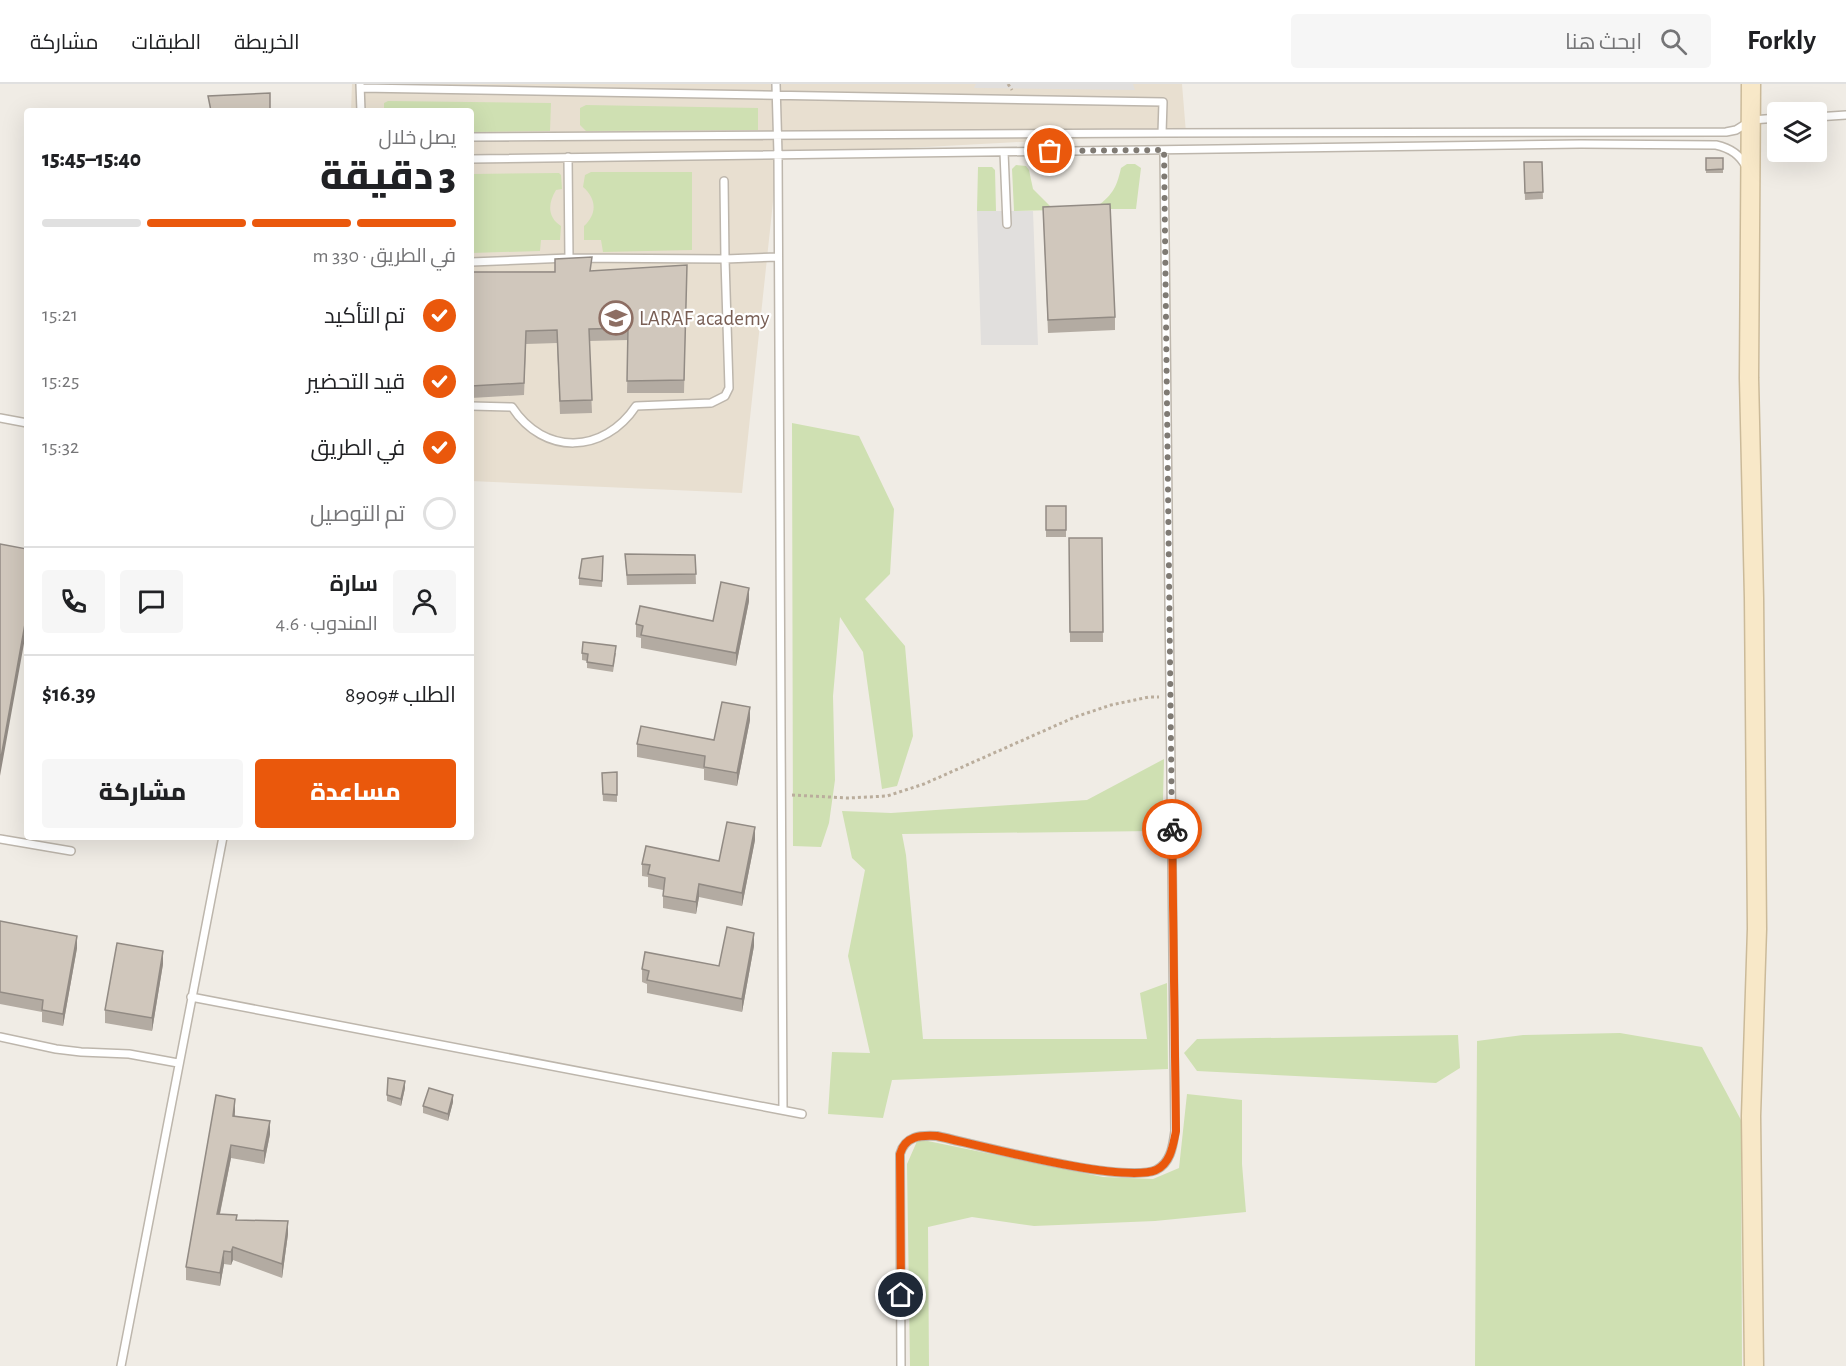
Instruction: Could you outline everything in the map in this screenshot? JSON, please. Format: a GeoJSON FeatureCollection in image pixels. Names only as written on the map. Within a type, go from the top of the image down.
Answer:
{"type":"FeatureCollection","features":[{"type":"Feature","properties":{"kind":"street"},"geometry":{"type":"LineString","coordinates":[[1751,84],[1749,378],[1754,598],[1757,929],[1751,1116],[1754,1366]]}},
{"type":"Feature","properties":{"kind":"lane"},"geometry":{"type":"LineString","coordinates":[[776,84],[783,1110]]}},
{"type":"Feature","properties":{"kind":"lane"},"geometry":{"type":"LineString","coordinates":[[361,108],[361,86],[1163,102],[1162,133]]}},
{"type":"Feature","properties":{"kind":"lane"},"geometry":{"type":"LineString","coordinates":[[1827,116],[1846,115]]}},
{"type":"Feature","properties":{"kind":"lane"},"geometry":{"type":"LineString","coordinates":[[474,137],[1726,132],[1736,130],[1752,120],[1767,119]]}},
{"type":"Feature","properties":{"kind":"lane"},"geometry":{"type":"LineString","coordinates":[[474,159],[1581,144],[1716,145],[1728,148],[1735,153],[1744,162],[1752,178]]}},
{"type":"Feature","properties":{"kind":"lane"},"geometry":{"type":"LineString","coordinates":[[901,1366],[900,1154],[902,1146],[909,1139],[919,1135],[937,1136],[1097,1171],[1156,1170],[1167,1161],[1173,1148],[1176,1131],[1164,150]]}},
{"type":"Feature","properties":{"kind":"lane"},"geometry":{"type":"LineString","coordinates":[[1004,152],[1007,224]]}},
{"type":"Feature","properties":{"kind":"lane"},"geometry":{"type":"LineString","coordinates":[[568,157],[570,258]]}},
{"type":"Feature","properties":{"kind":"lane"},"geometry":{"type":"LineString","coordinates":[[474,406],[512,407],[531,428],[544,437],[570,444],[585,443],[613,431],[626,420],[636,406],[711,403],[725,396],[729,388],[724,181]]}},
{"type":"Feature","properties":{"kind":"lane"},"geometry":{"type":"LineString","coordinates":[[474,262],[570,258],[778,257]]}},
{"type":"Feature","properties":{"kind":"lane"},"geometry":{"type":"LineString","coordinates":[[0,418],[24,422]]}},
{"type":"Feature","properties":{"kind":"lane"},"geometry":{"type":"LineString","coordinates":[[0,839],[71,851]]}},
{"type":"Feature","properties":{"kind":"lane"},"geometry":{"type":"LineString","coordinates":[[121,1366],[222,840]]}},
{"type":"Feature","properties":{"kind":"lane"},"geometry":{"type":"LineString","coordinates":[[191,998],[802,1114]]}},
{"type":"Feature","properties":{"kind":"lane"},"geometry":{"type":"LineString","coordinates":[[0,1037],[56,1049],[129,1054],[178,1063]]}},
{"type":"Feature","properties":{"kind":"path"},"geometry":{"type":"LineString","coordinates":[[781,795],[848,798],[887,796],[924,784],[1075,717],[1111,705],[1149,697],[1171,697]]}},
{"type":"Feature","properties":{"kind":"shaded area","name":"LARAF academy"},"geometry":{"type":"Polygon","coordinates":[[[352,84],[1182,84],[1186,133],[778,155],[742,493],[474,481],[474,108],[351,108],[352,84]]]}},
{"type":"Feature","properties":{"kind":"shaded area"},"geometry":{"type":"Polygon","coordinates":[[[976,84],[1133,84],[1135,90],[974,88],[976,84]]]}},
{"type":"Feature","properties":{"kind":"shaded area"},"geometry":{"type":"Polygon","coordinates":[[[977,211],[1033,211],[1038,345],[981,345],[977,211]]]}},
{"type":"Feature","properties":{"kind":"green space"},"geometry":{"type":"Polygon","coordinates":[[[388,101],[551,103],[550,131],[474,132],[474,108],[384,108],[384,103],[388,101]]]}},
{"type":"Feature","properties":{"kind":"green space"},"geometry":{"type":"Polygon","coordinates":[[[586,105],[758,108],[758,130],[586,131],[580,125],[580,108],[586,105]]]}},
{"type":"Feature","properties":{"kind":"green space"},"geometry":{"type":"Polygon","coordinates":[[[1127,164],[1135,164],[1141,168],[1136,209],[1094,209],[1112,191],[1121,168],[1127,164]]]}},
{"type":"Feature","properties":{"kind":"green space"},"geometry":{"type":"Polygon","coordinates":[[[1016,165],[1026,166],[1033,189],[1054,210],[1014,211],[1012,169],[1016,165]]]}},
{"type":"Feature","properties":{"kind":"green space"},"geometry":{"type":"Polygon","coordinates":[[[978,167],[992,167],[995,170],[996,211],[977,211],[978,167]]]}},
{"type":"Feature","properties":{"kind":"green space"},"geometry":{"type":"Polygon","coordinates":[[[591,172],[692,172],[692,250],[603,252],[601,240],[584,240],[584,226],[591,217],[594,206],[591,196],[583,187],[585,175],[591,172]]]}},
{"type":"Feature","properties":{"kind":"green space"},"geometry":{"type":"Polygon","coordinates":[[[559,173],[562,189],[556,190],[551,200],[550,210],[553,218],[561,226],[560,240],[541,240],[540,251],[474,253],[474,174],[559,173]]]}},
{"type":"Feature","properties":{"kind":"green space"},"geometry":{"type":"Polygon","coordinates":[[[792,423],[859,436],[894,509],[890,574],[865,599],[905,646],[913,736],[897,786],[882,789],[863,652],[840,617],[833,696],[835,780],[829,823],[821,847],[793,846],[792,423]]]}},
{"type":"Feature","properties":{"kind":"green space"},"geometry":{"type":"Polygon","coordinates":[[[1164,759],[1162,840],[1153,831],[902,834],[906,855],[923,1039],[1147,1039],[1140,993],[1167,983],[1168,1069],[892,1080],[883,1118],[828,1114],[832,1052],[870,1053],[848,956],[865,870],[852,858],[842,811],[891,813],[1087,800],[1164,759]]]}},
{"type":"Feature","properties":{"kind":"green space"},"geometry":{"type":"Polygon","coordinates":[[[1620,1033],[1702,1047],[1741,1120],[1742,1366],[1475,1366],[1477,1041],[1523,1035],[1620,1033]]]}},
{"type":"Feature","properties":{"kind":"green space"},"geometry":{"type":"Polygon","coordinates":[[[1458,1035],[1460,1068],[1436,1083],[1197,1071],[1184,1053],[1197,1039],[1458,1035]]]}},
{"type":"Feature","properties":{"kind":"green space"},"geometry":{"type":"Polygon","coordinates":[[[1187,1094],[1242,1100],[1242,1164],[1246,1212],[1155,1221],[1034,1226],[972,1217],[928,1227],[929,1366],[910,1366],[907,1164],[918,1139],[1103,1177],[1153,1179],[1179,1168],[1187,1094]]]}},
{"type":"Feature","properties":{"kind":"building"},"geometry":{"type":"Polygon","coordinates":[[[270,93],[270,108],[210,108],[208,96],[270,93]]]}},
{"type":"Feature","properties":{"kind":"building"},"geometry":{"type":"Polygon","coordinates":[[[1706,158],[1723,158],[1723,169],[1706,170],[1706,158]]]}},
{"type":"Feature","properties":{"kind":"building"},"geometry":{"type":"Polygon","coordinates":[[[1524,162],[1542,162],[1543,192],[1525,193],[1524,162]]]}},
{"type":"Feature","properties":{"kind":"building"},"geometry":{"type":"Polygon","coordinates":[[[1110,204],[1115,317],[1048,320],[1043,207],[1110,204]]]}},
{"type":"Feature","properties":{"kind":"building"},"geometry":{"type":"Polygon","coordinates":[[[592,257],[590,271],[687,265],[684,380],[627,381],[628,328],[589,329],[592,400],[560,401],[557,330],[526,331],[524,383],[474,386],[474,272],[555,272],[555,259],[592,257]]]}},
{"type":"Feature","properties":{"kind":"building"},"geometry":{"type":"Polygon","coordinates":[[[1046,506],[1066,506],[1066,530],[1046,530],[1046,506]]]}},
{"type":"Feature","properties":{"kind":"building"},"geometry":{"type":"Polygon","coordinates":[[[1069,538],[1102,538],[1103,632],[1070,632],[1069,538]]]}},
{"type":"Feature","properties":{"kind":"building"},"geometry":{"type":"Polygon","coordinates":[[[0,544],[24,548],[24,630],[0,763],[0,544]]]}},
{"type":"Feature","properties":{"kind":"building"},"geometry":{"type":"Polygon","coordinates":[[[625,554],[695,555],[696,574],[627,575],[625,554]]]}},
{"type":"Feature","properties":{"kind":"building"},"geometry":{"type":"Polygon","coordinates":[[[603,556],[602,581],[579,578],[582,559],[603,556]]]}},
{"type":"Feature","properties":{"kind":"building"},"geometry":{"type":"Polygon","coordinates":[[[721,582],[749,588],[736,653],[641,635],[643,626],[636,624],[640,606],[713,621],[721,582]]]}},
{"type":"Feature","properties":{"kind":"building"},"geometry":{"type":"Polygon","coordinates":[[[583,642],[616,646],[613,666],[587,662],[588,654],[582,653],[583,642]]]}},
{"type":"Feature","properties":{"kind":"building"},"geometry":{"type":"Polygon","coordinates":[[[722,702],[750,707],[737,773],[704,767],[705,756],[637,744],[641,726],[714,740],[722,702]]]}},
{"type":"Feature","properties":{"kind":"building"},"geometry":{"type":"Polygon","coordinates":[[[617,772],[617,795],[603,794],[602,773],[617,772]]]}},
{"type":"Feature","properties":{"kind":"building"},"geometry":{"type":"Polygon","coordinates":[[[727,822],[755,827],[742,893],[699,884],[696,902],[663,896],[665,878],[648,874],[650,865],[642,864],[646,846],[719,861],[727,822]]]}},
{"type":"Feature","properties":{"kind":"building"},"geometry":{"type":"Polygon","coordinates":[[[0,921],[77,936],[63,1014],[42,1010],[43,1000],[0,992],[0,921]]]}},
{"type":"Feature","properties":{"kind":"building"},"geometry":{"type":"Polygon","coordinates":[[[727,927],[754,933],[742,999],[647,980],[649,971],[642,969],[645,952],[719,966],[727,927]]]}},
{"type":"Feature","properties":{"kind":"building"},"geometry":{"type":"Polygon","coordinates":[[[117,943],[163,951],[152,1018],[105,1010],[117,943]]]}},
{"type":"Feature","properties":{"kind":"building"},"geometry":{"type":"Polygon","coordinates":[[[388,1078],[405,1081],[401,1099],[387,1095],[388,1078]]]}},
{"type":"Feature","properties":{"kind":"building"},"geometry":{"type":"Polygon","coordinates":[[[429,1088],[453,1095],[448,1114],[423,1106],[429,1088]]]}},
{"type":"Feature","properties":{"kind":"building"},"geometry":{"type":"Polygon","coordinates":[[[216,1095],[235,1099],[233,1116],[270,1121],[264,1151],[231,1145],[217,1214],[237,1215],[236,1220],[288,1221],[282,1264],[233,1247],[231,1252],[224,1251],[220,1273],[186,1267],[216,1095]]]}},
{"type":"Feature","properties":{"kind":"way so far"},"geometry":{"type":"LineString","coordinates":[[1050,151],[1164,150],[1172,829]]}},
{"type":"Feature","properties":{"kind":"place","name":"LARAF academy"},"geometry":{"type":"Point","coordinates":[616,318]}},
{"type":"Feature","properties":{"kind":"route"},"geometry":{"type":"LineString","coordinates":[[901,1295],[900,1154],[902,1146],[909,1139],[919,1135],[937,1136],[1097,1171],[1156,1170],[1167,1161],[1173,1148],[1176,1131],[1172,829]]}}]}
